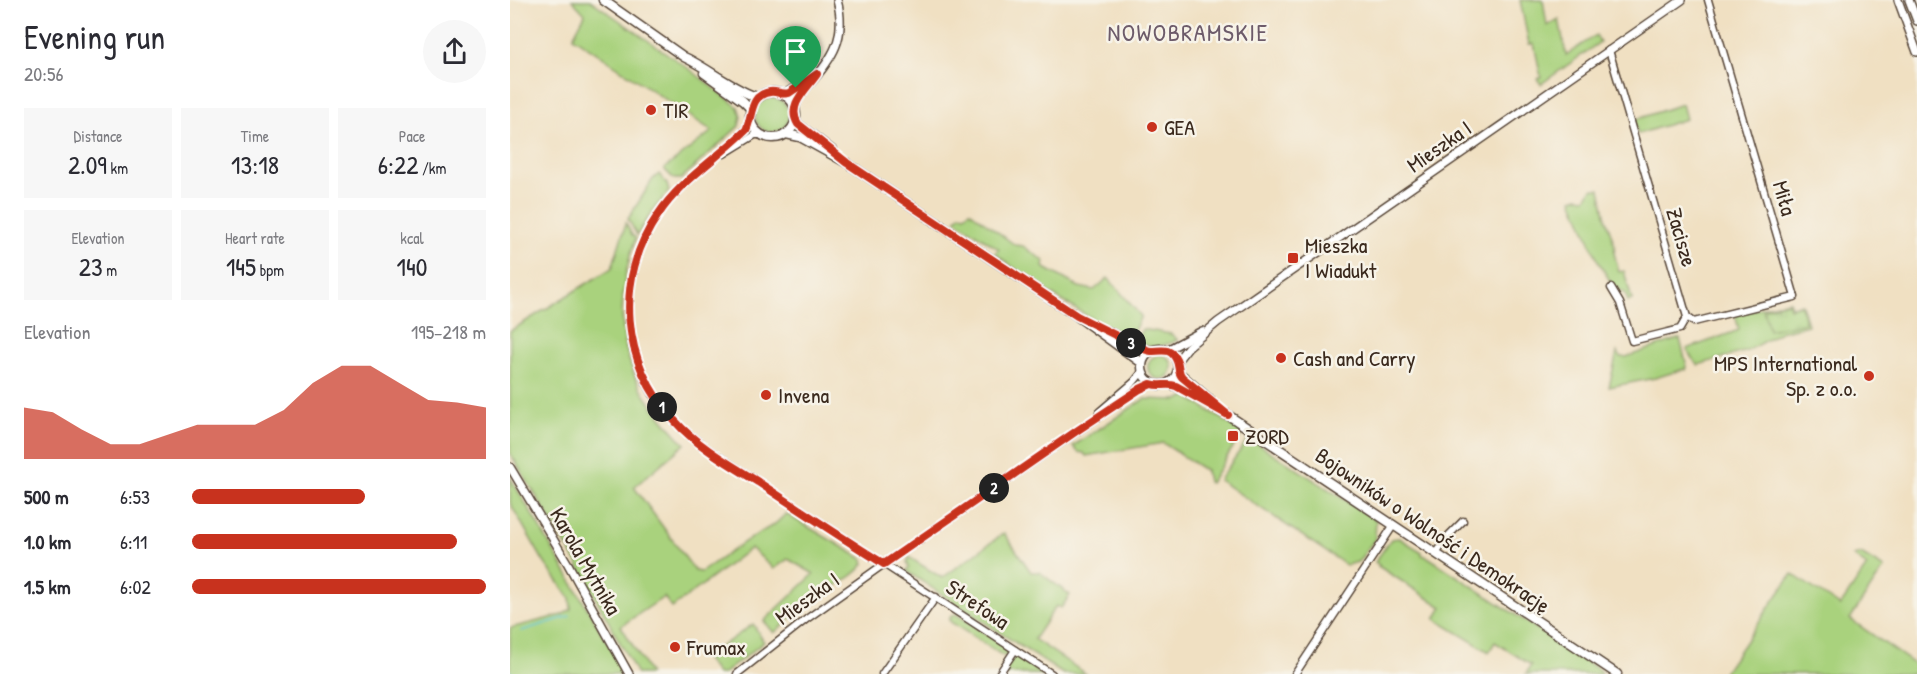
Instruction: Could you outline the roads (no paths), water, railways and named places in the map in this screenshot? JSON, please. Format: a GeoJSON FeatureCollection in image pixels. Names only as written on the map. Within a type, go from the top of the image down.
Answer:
{"type":"FeatureCollection","features":[{"type":"Feature","properties":{"kind":"main road"},"geometry":{"type":"LineString","coordinates":[[603,0],[684,57],[751,109]]}},
{"type":"Feature","properties":{"kind":"main road"},"geometry":{"type":"LineString","coordinates":[[684,57],[748,94],[759,97]]}},
{"type":"Feature","properties":{"kind":"main road"},"geometry":{"type":"LineString","coordinates":[[786,134],[795,119],[795,109],[792,103],[783,95],[768,93],[759,97],[751,109],[750,121],[761,135],[773,138],[786,134],[800,137],[847,163],[1077,316],[1142,368]]}},
{"type":"Feature","properties":{"kind":"main road"},"geometry":{"type":"LineString","coordinates":[[795,119],[798,124],[847,163]]}},
{"type":"Feature","properties":{"kind":"main road"},"geometry":{"type":"LineString","coordinates":[[1077,316],[1151,351]]}},
{"type":"Feature","properties":{"kind":"main road"},"geometry":{"type":"LineString","coordinates":[[1161,349],[1167,350],[1177,361],[1178,372],[1169,384],[1157,386],[1151,384],[1145,379],[1142,368],[1147,354],[1161,349]]}},
{"type":"Feature","properties":{"kind":"main road","name":"Bojowników o Wolność i Demokrację"},"geometry":{"type":"LineString","coordinates":[[1178,372],[1228,415]]}},
{"type":"Feature","properties":{"kind":"main road","name":"Bojowników o Wolność i Demokrację"},"geometry":{"type":"LineString","coordinates":[[1169,384],[1182,388],[1228,415],[1617,674]]}},
{"type":"Feature","properties":{"kind":"street"},"geometry":{"type":"LineString","coordinates":[[795,109],[797,100],[833,54],[839,39],[841,19],[837,0]]}},
{"type":"Feature","properties":{"kind":"street","name":"Mieszka I"},"geometry":{"type":"LineString","coordinates":[[1177,361],[1188,347],[1218,322],[1682,0]]}},
{"type":"Feature","properties":{"kind":"street","name":"Miła"},"geometry":{"type":"LineString","coordinates":[[1687,317],[1694,322],[1796,297],[1708,0]]}},
{"type":"Feature","properties":{"kind":"street"},"geometry":{"type":"LineString","coordinates":[[1898,0],[1917,52]]}},
{"type":"Feature","properties":{"kind":"street"},"geometry":{"type":"LineString","coordinates":[[1909,0],[1917,21]]}},
{"type":"Feature","properties":{"kind":"street","name":"Zacisze"},"geometry":{"type":"LineString","coordinates":[[1609,50],[1687,317]]}},
{"type":"Feature","properties":{"kind":"street"},"geometry":{"type":"LineString","coordinates":[[783,95],[817,74]]}},
{"type":"Feature","properties":{"kind":"street"},"geometry":{"type":"LineString","coordinates":[[720,155],[746,130],[750,121]]}},
{"type":"Feature","properties":{"kind":"street"},"geometry":{"type":"LineString","coordinates":[[720,155],[731,151],[755,135],[761,135]]}},
{"type":"Feature","properties":{"kind":"street","name":"Strefowa"},"geometry":{"type":"LineString","coordinates":[[720,155],[679,191],[658,214],[636,258],[631,277],[628,311],[632,341],[642,375],[674,421],[698,442],[1052,674]]}},
{"type":"Feature","properties":{"kind":"street"},"geometry":{"type":"LineString","coordinates":[[1611,288],[1620,303],[1632,341],[1680,328],[1687,317]]}},
{"type":"Feature","properties":{"kind":"street","name":"Mieszka I"},"geometry":{"type":"LineString","coordinates":[[1167,350],[1218,322]]}},
{"type":"Feature","properties":{"kind":"street","name":"Mieszka I"},"geometry":{"type":"LineString","coordinates":[[1078,430],[1134,382],[1142,368]]}},
{"type":"Feature","properties":{"kind":"street","name":"Mieszka I"},"geometry":{"type":"LineString","coordinates":[[737,674],[808,618],[884,564],[1078,430],[1151,384]]}},
{"type":"Feature","properties":{"kind":"street","name":"Karola Mytnika"},"geometry":{"type":"LineString","coordinates":[[510,467],[568,564],[629,674]]}},
{"type":"Feature","properties":{"kind":"street"},"geometry":{"type":"LineString","coordinates":[[1436,554],[1449,535],[1463,521]]}},
{"type":"Feature","properties":{"kind":"street"},"geometry":{"type":"LineString","coordinates":[[1295,674],[1393,526]]}},
{"type":"Feature","properties":{"kind":"street"},"geometry":{"type":"LineString","coordinates":[[882,674],[936,597]]}},
{"type":"Feature","properties":{"kind":"street"},"geometry":{"type":"LineString","coordinates":[[999,674],[1015,650]]}},
{"type":"Feature","properties":{"kind":"waterway"},"geometry":{"type":"LineString","coordinates":[[521,631],[570,616]]}},
{"type":"Feature","properties":{"kind":"place","name":"TIR"},"geometry":{"type":"Point","coordinates":[651,110]}},
{"type":"Feature","properties":{"kind":"place","name":"GEA"},"geometry":{"type":"Point","coordinates":[1152,127]}},
{"type":"Feature","properties":{"kind":"place","name":"Mieszka I Wiadukt"},"geometry":{"type":"Point","coordinates":[1293,258]}},
{"type":"Feature","properties":{"kind":"place","name":"Cash and Carry"},"geometry":{"type":"Point","coordinates":[1281,358]}},
{"type":"Feature","properties":{"kind":"place","name":"MPS International Sp. z o.o."},"geometry":{"type":"Point","coordinates":[1869,376]}},
{"type":"Feature","properties":{"kind":"place","name":"Invena"},"geometry":{"type":"Point","coordinates":[766,395]}},
{"type":"Feature","properties":{"kind":"place","name":"ZORD"},"geometry":{"type":"Point","coordinates":[1233,436]}},
{"type":"Feature","properties":{"kind":"place","name":"Frumax"},"geometry":{"type":"Point","coordinates":[675,647]}},
{"type":"Feature","properties":{"kind":"district","name":"NOWOBRAMSKIE"},"geometry":{"type":"Point","coordinates":[1188,33]}}]}
